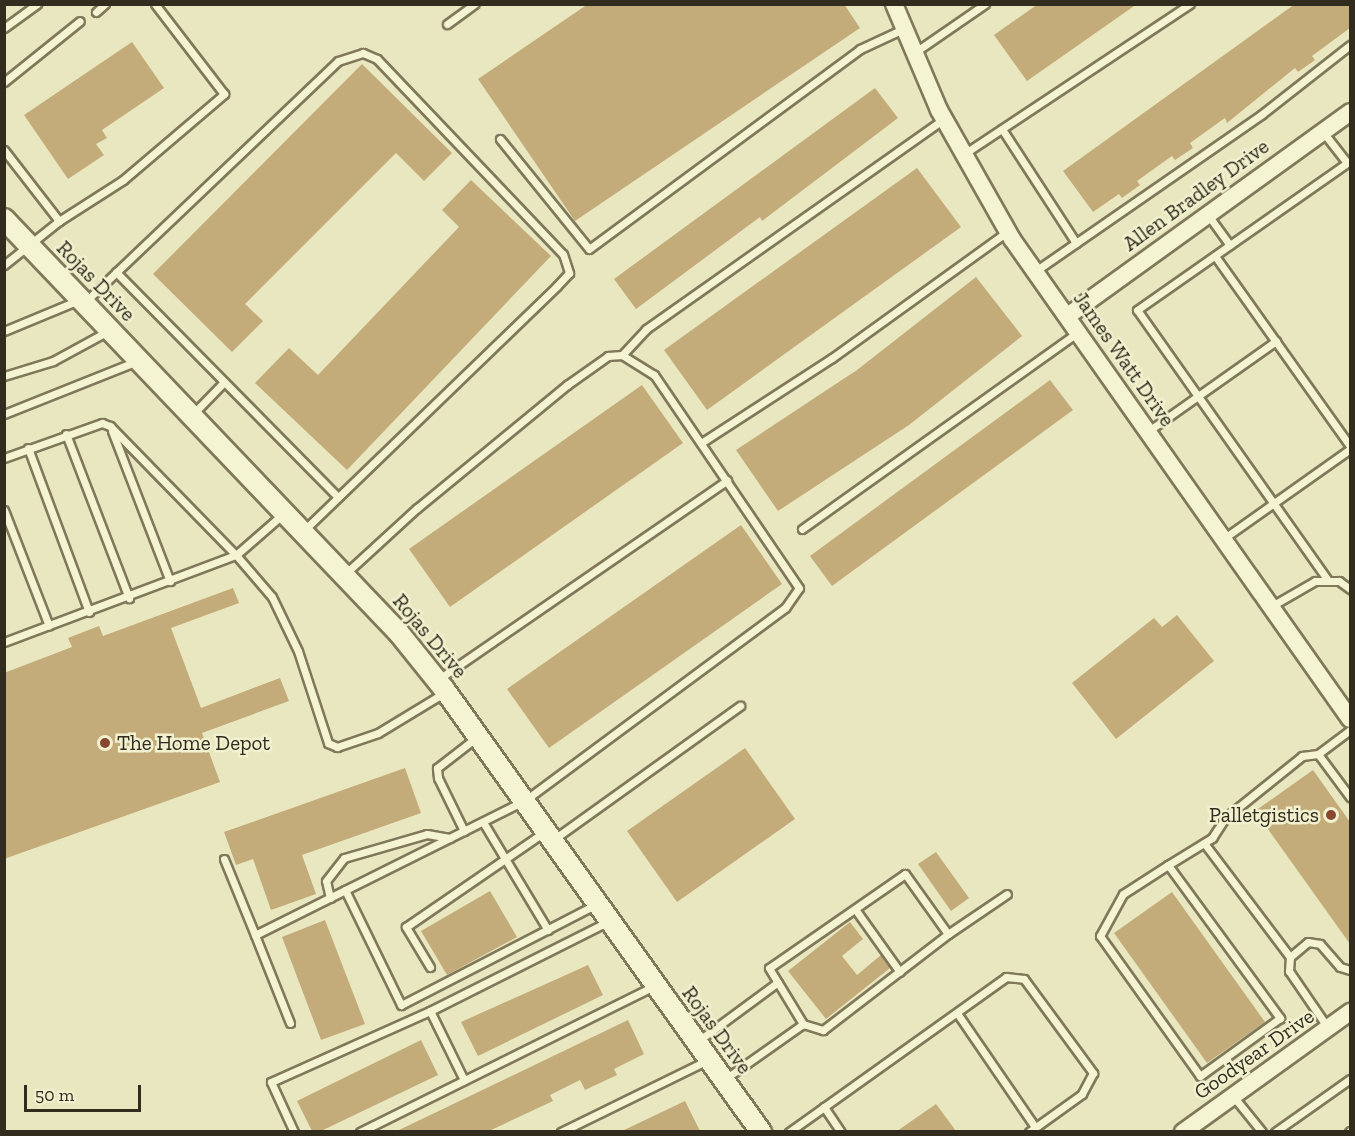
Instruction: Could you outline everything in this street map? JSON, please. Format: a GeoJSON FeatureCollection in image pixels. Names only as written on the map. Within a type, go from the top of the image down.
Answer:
{"type":"FeatureCollection","features":[{"type":"Feature","properties":{"kind":"main road","name":"Rojas Drive"},"geometry":{"type":"LineString","coordinates":[[4,219],[344,575],[442,686],[761,1131]]}},
{"type":"Feature","properties":{"kind":"street","name":"James Watt Drive"},"geometry":{"type":"LineString","coordinates":[[894,4],[944,119],[963,155],[1034,272],[1080,330],[1147,432],[1350,719]]}},
{"type":"Feature","properties":{"kind":"street","name":"Allen Bradley Drive"},"geometry":{"type":"LineString","coordinates":[[1069,315],[1350,112]]}},
{"type":"Feature","properties":{"kind":"street","name":"Goodyear Drive"},"geometry":{"type":"LineString","coordinates":[[1186,1131],[1350,1012]]}},
{"type":"Feature","properties":{"kind":"lane"},"geometry":{"type":"LineString","coordinates":[[4,28],[37,4]]}},
{"type":"Feature","properties":{"kind":"lane"},"geometry":{"type":"LineString","coordinates":[[96,12],[105,4]]}},
{"type":"Feature","properties":{"kind":"lane"},"geometry":{"type":"LineString","coordinates":[[4,265],[59,221],[123,180],[224,94],[154,4]]}},
{"type":"Feature","properties":{"kind":"lane"},"geometry":{"type":"LineString","coordinates":[[447,24],[475,4]]}},
{"type":"Feature","properties":{"kind":"lane"},"geometry":{"type":"LineString","coordinates":[[914,53],[985,4]]}},
{"type":"Feature","properties":{"kind":"lane"},"geometry":{"type":"LineString","coordinates":[[963,155],[1190,4]]}},
{"type":"Feature","properties":{"kind":"lane"},"geometry":{"type":"LineString","coordinates":[[4,82],[80,21]]}},
{"type":"Feature","properties":{"kind":"lane"},"geometry":{"type":"LineString","coordinates":[[500,139],[589,249],[860,49],[903,29]]}},
{"type":"Feature","properties":{"kind":"lane"},"geometry":{"type":"LineString","coordinates":[[1034,272],[1262,114],[1350,45]]}},
{"type":"Feature","properties":{"kind":"lane"},"geometry":{"type":"LineString","coordinates":[[4,331],[83,301],[338,61],[363,53],[377,59],[562,255],[569,273],[302,531]]}},
{"type":"Feature","properties":{"kind":"lane"},"geometry":{"type":"LineString","coordinates":[[622,355],[646,329],[944,119]]}},
{"type":"Feature","properties":{"kind":"lane"},"geometry":{"type":"LineString","coordinates":[[1002,129],[1076,243]]}},
{"type":"Feature","properties":{"kind":"lane"},"geometry":{"type":"LineString","coordinates":[[1323,132],[1349,162],[1137,310],[1327,579],[1350,589]]}},
{"type":"Feature","properties":{"kind":"lane"},"geometry":{"type":"LineString","coordinates":[[4,150],[59,221]]}},
{"type":"Feature","properties":{"kind":"lane"},"geometry":{"type":"LineString","coordinates":[[1208,215],[1230,245]]}},
{"type":"Feature","properties":{"kind":"lane"},"geometry":{"type":"LineString","coordinates":[[701,443],[832,358],[1008,231]]}},
{"type":"Feature","properties":{"kind":"lane"},"geometry":{"type":"LineString","coordinates":[[1215,256],[1350,447],[1222,539]]}},
{"type":"Feature","properties":{"kind":"lane"},"geometry":{"type":"LineString","coordinates":[[116,272],[338,497]]}},
{"type":"Feature","properties":{"kind":"lane"},"geometry":{"type":"LineString","coordinates":[[4,376],[53,361],[110,330]]}},
{"type":"Feature","properties":{"kind":"lane"},"geometry":{"type":"LineString","coordinates":[[802,529],[1080,330]]}},
{"type":"Feature","properties":{"kind":"lane"},"geometry":{"type":"LineString","coordinates":[[1147,432],[1276,341]]}},
{"type":"Feature","properties":{"kind":"lane"},"geometry":{"type":"LineString","coordinates":[[255,935],[524,801],[796,597],[799,588],[654,375],[622,355],[608,356],[567,385],[417,508],[344,575]]}},
{"type":"Feature","properties":{"kind":"lane"},"geometry":{"type":"LineString","coordinates":[[4,414],[139,360]]}},
{"type":"Feature","properties":{"kind":"lane"},"geometry":{"type":"LineString","coordinates":[[192,415],[224,382]]}},
{"type":"Feature","properties":{"kind":"lane"},"geometry":{"type":"LineString","coordinates":[[4,458],[93,423],[110,426],[236,555],[272,597],[298,651],[328,743],[337,747],[378,733],[727,480]]}},
{"type":"Feature","properties":{"kind":"lane"},"geometry":{"type":"LineString","coordinates":[[110,426],[170,581]]}},
{"type":"Feature","properties":{"kind":"lane"},"geometry":{"type":"LineString","coordinates":[[66,434],[129,598]]}},
{"type":"Feature","properties":{"kind":"lane"},"geometry":{"type":"LineString","coordinates":[[28,448],[89,612]]}},
{"type":"Feature","properties":{"kind":"lane"},"geometry":{"type":"LineString","coordinates":[[4,510],[49,626]]}},
{"type":"Feature","properties":{"kind":"lane"},"geometry":{"type":"LineString","coordinates":[[4,631],[6,641],[129,598],[236,555],[284,513]]}},
{"type":"Feature","properties":{"kind":"lane"},"geometry":{"type":"LineString","coordinates":[[1270,607],[1299,589],[1327,579]]}},
{"type":"Feature","properties":{"kind":"lane"},"geometry":{"type":"LineString","coordinates":[[430,967],[406,927],[506,859],[549,836],[740,706]]}},
{"type":"Feature","properties":{"kind":"lane"},"geometry":{"type":"LineString","coordinates":[[1168,865],[1280,1018],[1200,1076],[1100,936],[1123,894],[1168,865],[1204,843],[1225,818],[1302,756],[1318,754],[1350,730]]}},
{"type":"Feature","properties":{"kind":"lane"},"geometry":{"type":"LineString","coordinates":[[464,831],[438,778],[437,768],[478,736]]}},
{"type":"Feature","properties":{"kind":"lane"},"geometry":{"type":"LineString","coordinates":[[1318,754],[1350,797]]}},
{"type":"Feature","properties":{"kind":"lane"},"geometry":{"type":"LineString","coordinates":[[483,822],[548,930]]}},
{"type":"Feature","properties":{"kind":"lane"},"geometry":{"type":"LineString","coordinates":[[330,898],[326,880],[344,858],[427,834],[450,838]]}},
{"type":"Feature","properties":{"kind":"lane"},"geometry":{"type":"LineString","coordinates":[[1204,843],[1290,957],[1289,971],[1328,1028]]}},
{"type":"Feature","properties":{"kind":"lane"},"geometry":{"type":"LineString","coordinates":[[224,859],[290,1023]]}},
{"type":"Feature","properties":{"kind":"lane"},"geometry":{"type":"LineString","coordinates":[[948,934],[905,874],[769,968],[803,1024],[823,1030],[948,934],[1007,894]]}},
{"type":"Feature","properties":{"kind":"lane"},"geometry":{"type":"LineString","coordinates":[[345,890],[401,1005],[598,904]]}},
{"type":"Feature","properties":{"kind":"lane"},"geometry":{"type":"LineString","coordinates":[[855,909],[900,972]]}},
{"type":"Feature","properties":{"kind":"lane"},"geometry":{"type":"LineString","coordinates":[[294,1131],[272,1082],[430,1011],[609,921]]}},
{"type":"Feature","properties":{"kind":"lane"},"geometry":{"type":"LineString","coordinates":[[1290,957],[1308,942],[1320,944],[1340,967],[1350,970]]}},
{"type":"Feature","properties":{"kind":"lane"},"geometry":{"type":"LineString","coordinates":[[789,1131],[1006,977],[1024,979],[1093,1073],[1082,1094],[1032,1129],[957,1013]]}},
{"type":"Feature","properties":{"kind":"lane"},"geometry":{"type":"LineString","coordinates":[[696,1042],[778,982]]}},
{"type":"Feature","properties":{"kind":"lane"},"geometry":{"type":"LineString","coordinates":[[360,1131],[655,985]]}},
{"type":"Feature","properties":{"kind":"lane"},"geometry":{"type":"LineString","coordinates":[[430,1011],[464,1080]]}},
{"type":"Feature","properties":{"kind":"lane"},"geometry":{"type":"LineString","coordinates":[[723,1081],[803,1024]]}},
{"type":"Feature","properties":{"kind":"lane"},"geometry":{"type":"LineString","coordinates":[[561,1131],[708,1059]]}},
{"type":"Feature","properties":{"kind":"lane"},"geometry":{"type":"LineString","coordinates":[[1275,1131],[1350,1078]]}},
{"type":"Feature","properties":{"kind":"lane"},"geometry":{"type":"LineString","coordinates":[[1233,1096],[1262,1131]]}},
{"type":"Feature","properties":{"kind":"lane"},"geometry":{"type":"LineString","coordinates":[[824,1107],[841,1131]]}},
{"type":"Feature","properties":{"kind":"building"},"geometry":{"type":"Polygon","coordinates":[[[588,4],[844,4],[860,28],[575,221],[478,79],[588,4]]]}},
{"type":"Feature","properties":{"kind":"building"},"geometry":{"type":"Polygon","coordinates":[[[1038,4],[1137,4],[1027,81],[994,35],[1038,4]]]}},
{"type":"Feature","properties":{"kind":"building"},"geometry":{"type":"Polygon","coordinates":[[[1295,4],[1350,4],[1350,28],[1312,56],[1315,60],[1298,72],[1295,68],[1227,123],[1225,118],[1190,143],[1193,148],[1175,160],[1172,156],[1137,181],[1140,185],[1122,198],[1119,194],[1093,212],[1063,171],[1295,4]]]}},
{"type":"Feature","properties":{"kind":"building"},"geometry":{"type":"Polygon","coordinates":[[[132,42],[164,88],[102,130],[107,138],[96,144],[104,155],[68,179],[24,115],[132,42]]]}},
{"type":"Feature","properties":{"kind":"building"},"geometry":{"type":"Polygon","coordinates":[[[362,64],[452,153],[424,181],[396,153],[245,304],[263,321],[232,352],[153,274],[362,64]]]}},
{"type":"Feature","properties":{"kind":"building"},"geometry":{"type":"Polygon","coordinates":[[[875,88],[898,118],[762,221],[760,217],[636,309],[614,279],[875,88]]]}},
{"type":"Feature","properties":{"kind":"building"},"geometry":{"type":"Polygon","coordinates":[[[917,168],[961,227],[707,410],[664,350],[917,168]]]}},
{"type":"Feature","properties":{"kind":"building"},"geometry":{"type":"Polygon","coordinates":[[[471,180],[551,256],[347,470],[255,383],[289,348],[318,375],[459,227],[442,210],[471,180]]]}},
{"type":"Feature","properties":{"kind":"building"},"geometry":{"type":"Polygon","coordinates":[[[976,277],[1022,336],[909,425],[778,511],[736,450],[857,370],[976,277]]]}},
{"type":"Feature","properties":{"kind":"building"},"geometry":{"type":"Polygon","coordinates":[[[1050,380],[1073,410],[832,586],[810,556],[1050,380]]]}},
{"type":"Feature","properties":{"kind":"building"},"geometry":{"type":"Polygon","coordinates":[[[642,385],[683,443],[450,607],[409,549],[642,385]]]}},
{"type":"Feature","properties":{"kind":"building"},"geometry":{"type":"Polygon","coordinates":[[[741,525],[782,584],[549,748],[507,689],[741,525]]]}},
{"type":"Feature","properties":{"kind":"building","name":"The Home Depot"},"geometry":{"type":"Polygon","coordinates":[[[233,588],[239,603],[171,628],[201,708],[280,678],[289,701],[202,733],[220,782],[4,859],[4,673],[72,647],[68,638],[99,626],[103,636],[233,588]]]}},
{"type":"Feature","properties":{"kind":"building"},"geometry":{"type":"Polygon","coordinates":[[[1177,615],[1214,661],[1116,739],[1072,683],[1154,618],[1162,627],[1177,615]]]}},
{"type":"Feature","properties":{"kind":"building"},"geometry":{"type":"Polygon","coordinates":[[[745,748],[795,819],[677,902],[627,831],[745,748]]]}},
{"type":"Feature","properties":{"kind":"building"},"geometry":{"type":"Polygon","coordinates":[[[405,768],[421,813],[302,855],[316,894],[271,910],[253,859],[236,865],[224,832],[405,768]]]}},
{"type":"Feature","properties":{"kind":"building"},"geometry":{"type":"Polygon","coordinates":[[[1313,770],[1350,822],[1350,944],[1255,811],[1313,770]]]}},
{"type":"Feature","properties":{"kind":"building"},"geometry":{"type":"Polygon","coordinates":[[[936,852],[969,898],[951,911],[918,864],[936,852]]]}},
{"type":"Feature","properties":{"kind":"building"},"geometry":{"type":"Polygon","coordinates":[[[490,891],[517,937],[447,975],[421,931],[490,891]]]}},
{"type":"Feature","properties":{"kind":"building"},"geometry":{"type":"Polygon","coordinates":[[[1172,892],[1265,1022],[1207,1063],[1114,933],[1172,892]]]}},
{"type":"Feature","properties":{"kind":"building"},"geometry":{"type":"Polygon","coordinates":[[[325,920],[365,1024],[321,1040],[282,937],[325,920]]]}},
{"type":"Feature","properties":{"kind":"building"},"geometry":{"type":"Polygon","coordinates":[[[850,922],[863,939],[842,956],[857,975],[881,955],[890,968],[826,1019],[788,971],[850,922]]]}},
{"type":"Feature","properties":{"kind":"building"},"geometry":{"type":"Polygon","coordinates":[[[588,965],[603,995],[478,1056],[461,1022],[588,965]]]}},
{"type":"Feature","properties":{"kind":"building"},"geometry":{"type":"Polygon","coordinates":[[[628,1020],[644,1054],[614,1069],[617,1075],[585,1090],[580,1080],[550,1095],[553,1101],[489,1131],[397,1131],[628,1020]]]}},
{"type":"Feature","properties":{"kind":"building"},"geometry":{"type":"Polygon","coordinates":[[[421,1040],[438,1075],[321,1131],[312,1131],[297,1101],[421,1040]]]}},
{"type":"Feature","properties":{"kind":"building"},"geometry":{"type":"Polygon","coordinates":[[[685,1101],[700,1131],[622,1131],[685,1101]]]}},
{"type":"Feature","properties":{"kind":"building"},"geometry":{"type":"Polygon","coordinates":[[[936,1104],[956,1131],[897,1131],[936,1104]]]}},
{"type":"Feature","properties":{"kind":"place","name":"The Home Depot"},"geometry":{"type":"Point","coordinates":[105,743]}},
{"type":"Feature","properties":{"kind":"place","name":"Palletgistics"},"geometry":{"type":"Point","coordinates":[1331,815]}}]}
